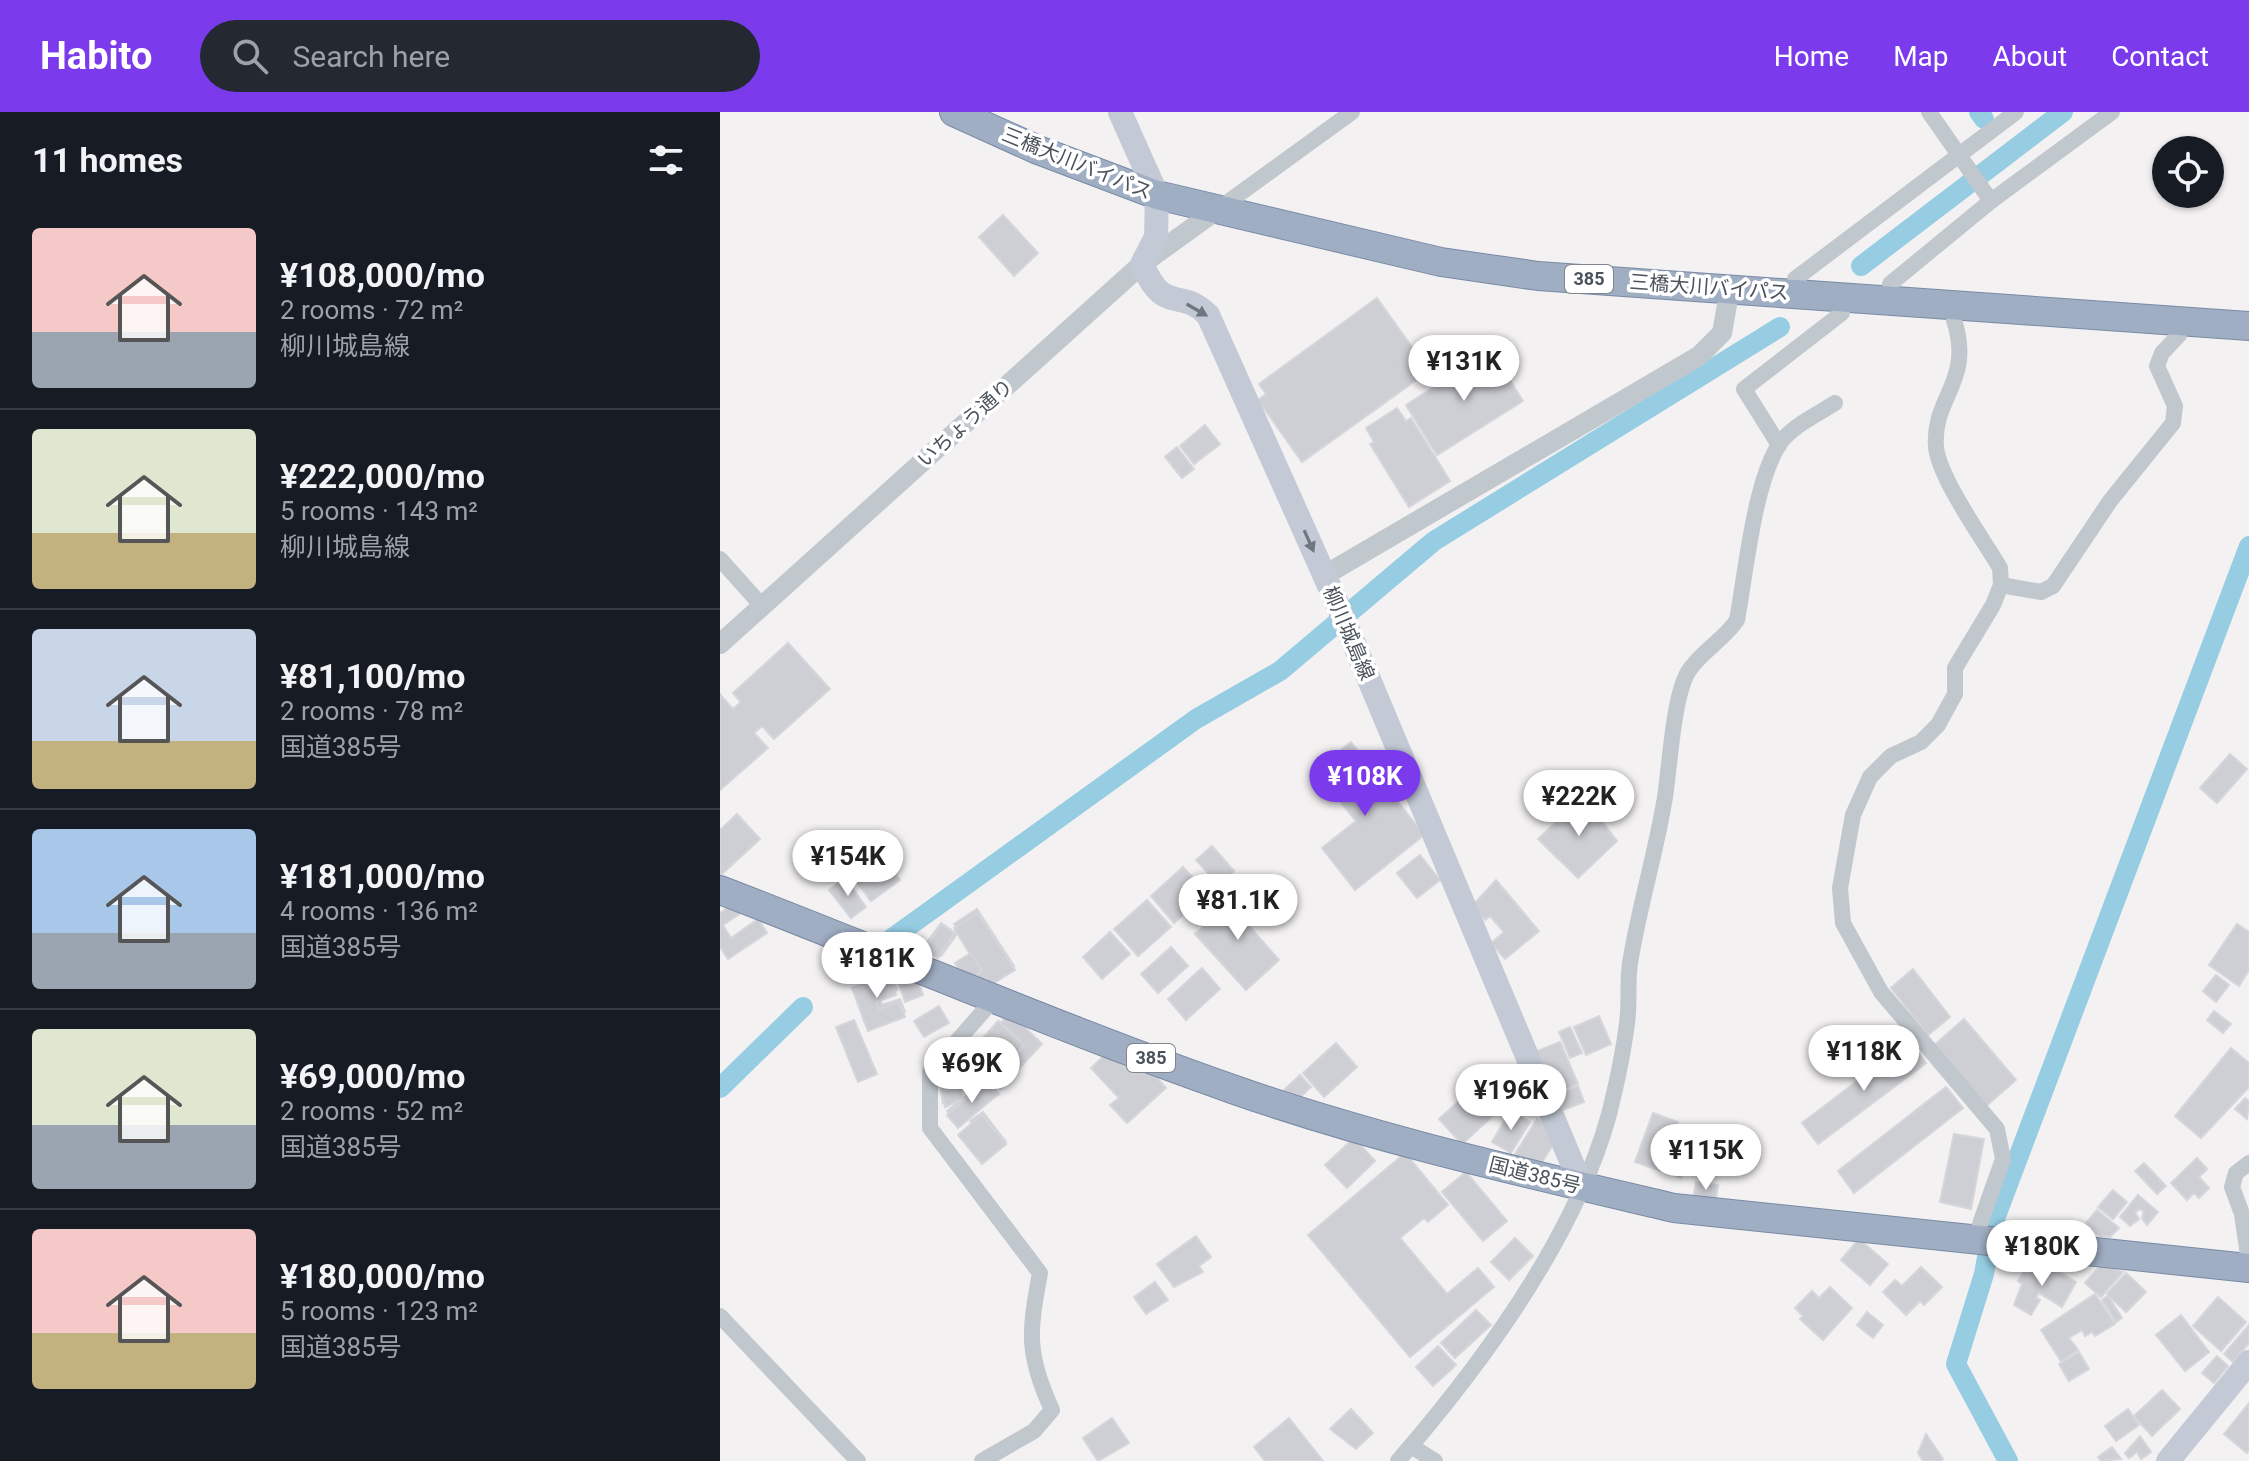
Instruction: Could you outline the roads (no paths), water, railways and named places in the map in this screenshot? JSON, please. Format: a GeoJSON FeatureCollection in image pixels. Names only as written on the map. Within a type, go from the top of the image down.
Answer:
{"type":"FeatureCollection","features":[{"type":"Feature","properties":{"kind":"highway","name":"三橋大川バイパス"},"geometry":{"type":"LineString","coordinates":[[954,112],[1038,150],[1157,195],[1441,262],[1538,276],[2249,326]]}},
{"type":"Feature","properties":{"kind":"highway","name":"国道385号"},"geometry":{"type":"LineString","coordinates":[[720,890],[994,999],[1235,1090],[1364,1131],[1588,1188],[1674,1208],[2003,1245],[2055,1246],[2249,1265]]}},
{"type":"Feature","properties":{"kind":"main road"},"geometry":{"type":"LineString","coordinates":[[1120,112],[1157,195],[1156,237],[1142,264]]}},
{"type":"Feature","properties":{"kind":"main road","name":"柳川城島線"},"geometry":{"type":"LineString","coordinates":[[1142,264],[1152,288],[1161,296],[1201,308],[1208,315],[1325,575],[1588,1188]]}},
{"type":"Feature","properties":{"kind":"main road"},"geometry":{"type":"LineString","coordinates":[[2168,1461],[2249,1362]]}},
{"type":"Feature","properties":{"kind":"street"},"geometry":{"type":"LineString","coordinates":[[1217,210],[1352,112]]}},
{"type":"Feature","properties":{"kind":"street"},"geometry":{"type":"LineString","coordinates":[[1929,112],[1991,201]]}},
{"type":"Feature","properties":{"kind":"street"},"geometry":{"type":"LineString","coordinates":[[1795,279],[2016,112]]}},
{"type":"Feature","properties":{"kind":"street"},"geometry":{"type":"LineString","coordinates":[[1890,284],[1991,201],[2112,112]]}},
{"type":"Feature","properties":{"kind":"street","name":"いちょう通り"},"geometry":{"type":"LineString","coordinates":[[720,644],[1142,264],[1217,210]]}},
{"type":"Feature","properties":{"kind":"street"},"geometry":{"type":"LineString","coordinates":[[1325,575],[1699,356],[1722,333],[1730,288]]}},
{"type":"Feature","properties":{"kind":"street"},"geometry":{"type":"LineString","coordinates":[[1779,445],[1744,389],[1842,313]]}},
{"type":"Feature","properties":{"kind":"street"},"geometry":{"type":"LineString","coordinates":[[1954,320],[1962,347],[1959,370],[1938,423],[1936,446],[1941,466],[2000,568],[2001,585],[1993,605],[1955,668],[1955,694],[1938,725],[1921,742],[1891,756],[1870,777],[1853,815],[1840,888],[1843,923],[1881,992],[1997,1129],[2003,1159],[1974,1241]]}},
{"type":"Feature","properties":{"kind":"street"},"geometry":{"type":"LineString","coordinates":[[2001,585],[2041,592],[2053,586],[2110,501],[2166,433],[2176,414],[2175,406],[2157,366],[2158,360],[2179,335]]}},
{"type":"Feature","properties":{"kind":"street"},"geometry":{"type":"LineString","coordinates":[[1398,1461],[1508,1321],[1588,1188],[1619,1070],[1628,1021],[1629,967],[1660,827],[1681,694],[1688,672],[1729,632],[1737,620],[1762,489],[1779,445],[1788,434],[1835,403]]}},
{"type":"Feature","properties":{"kind":"street"},"geometry":{"type":"LineString","coordinates":[[720,559],[762,606]]}},
{"type":"Feature","properties":{"kind":"street"},"geometry":{"type":"LineString","coordinates":[[982,1461],[1034,1431],[1052,1410],[1030,1350],[1031,1317],[1040,1273],[930,1128],[930,1072],[994,999]]}},
{"type":"Feature","properties":{"kind":"street"},"geometry":{"type":"LineString","coordinates":[[2249,1163],[2236,1173],[2232,1187],[2242,1214],[2249,1265]]}},
{"type":"Feature","properties":{"kind":"street"},"geometry":{"type":"LineString","coordinates":[[720,1316],[858,1461]]}},
{"type":"Feature","properties":{"kind":"street"},"geometry":{"type":"LineString","coordinates":[[1411,1446],[1435,1461]]}},
{"type":"Feature","properties":{"kind":"waterway"},"geometry":{"type":"LineString","coordinates":[[1979,112],[1984,119]]}},
{"type":"Feature","properties":{"kind":"waterway"},"geometry":{"type":"LineString","coordinates":[[1861,266],[2063,112]]}},
{"type":"Feature","properties":{"kind":"waterway"},"geometry":{"type":"LineString","coordinates":[[884,944],[1196,719],[1280,671],[1434,541],[1780,327]]}},
{"type":"Feature","properties":{"kind":"waterway"},"geometry":{"type":"LineString","coordinates":[[2008,1461],[1956,1364],[1984,1274],[1993,1224],[2249,546]]}},
{"type":"Feature","properties":{"kind":"waterway"},"geometry":{"type":"LineString","coordinates":[[720,1088],[803,1007]]}}]}
